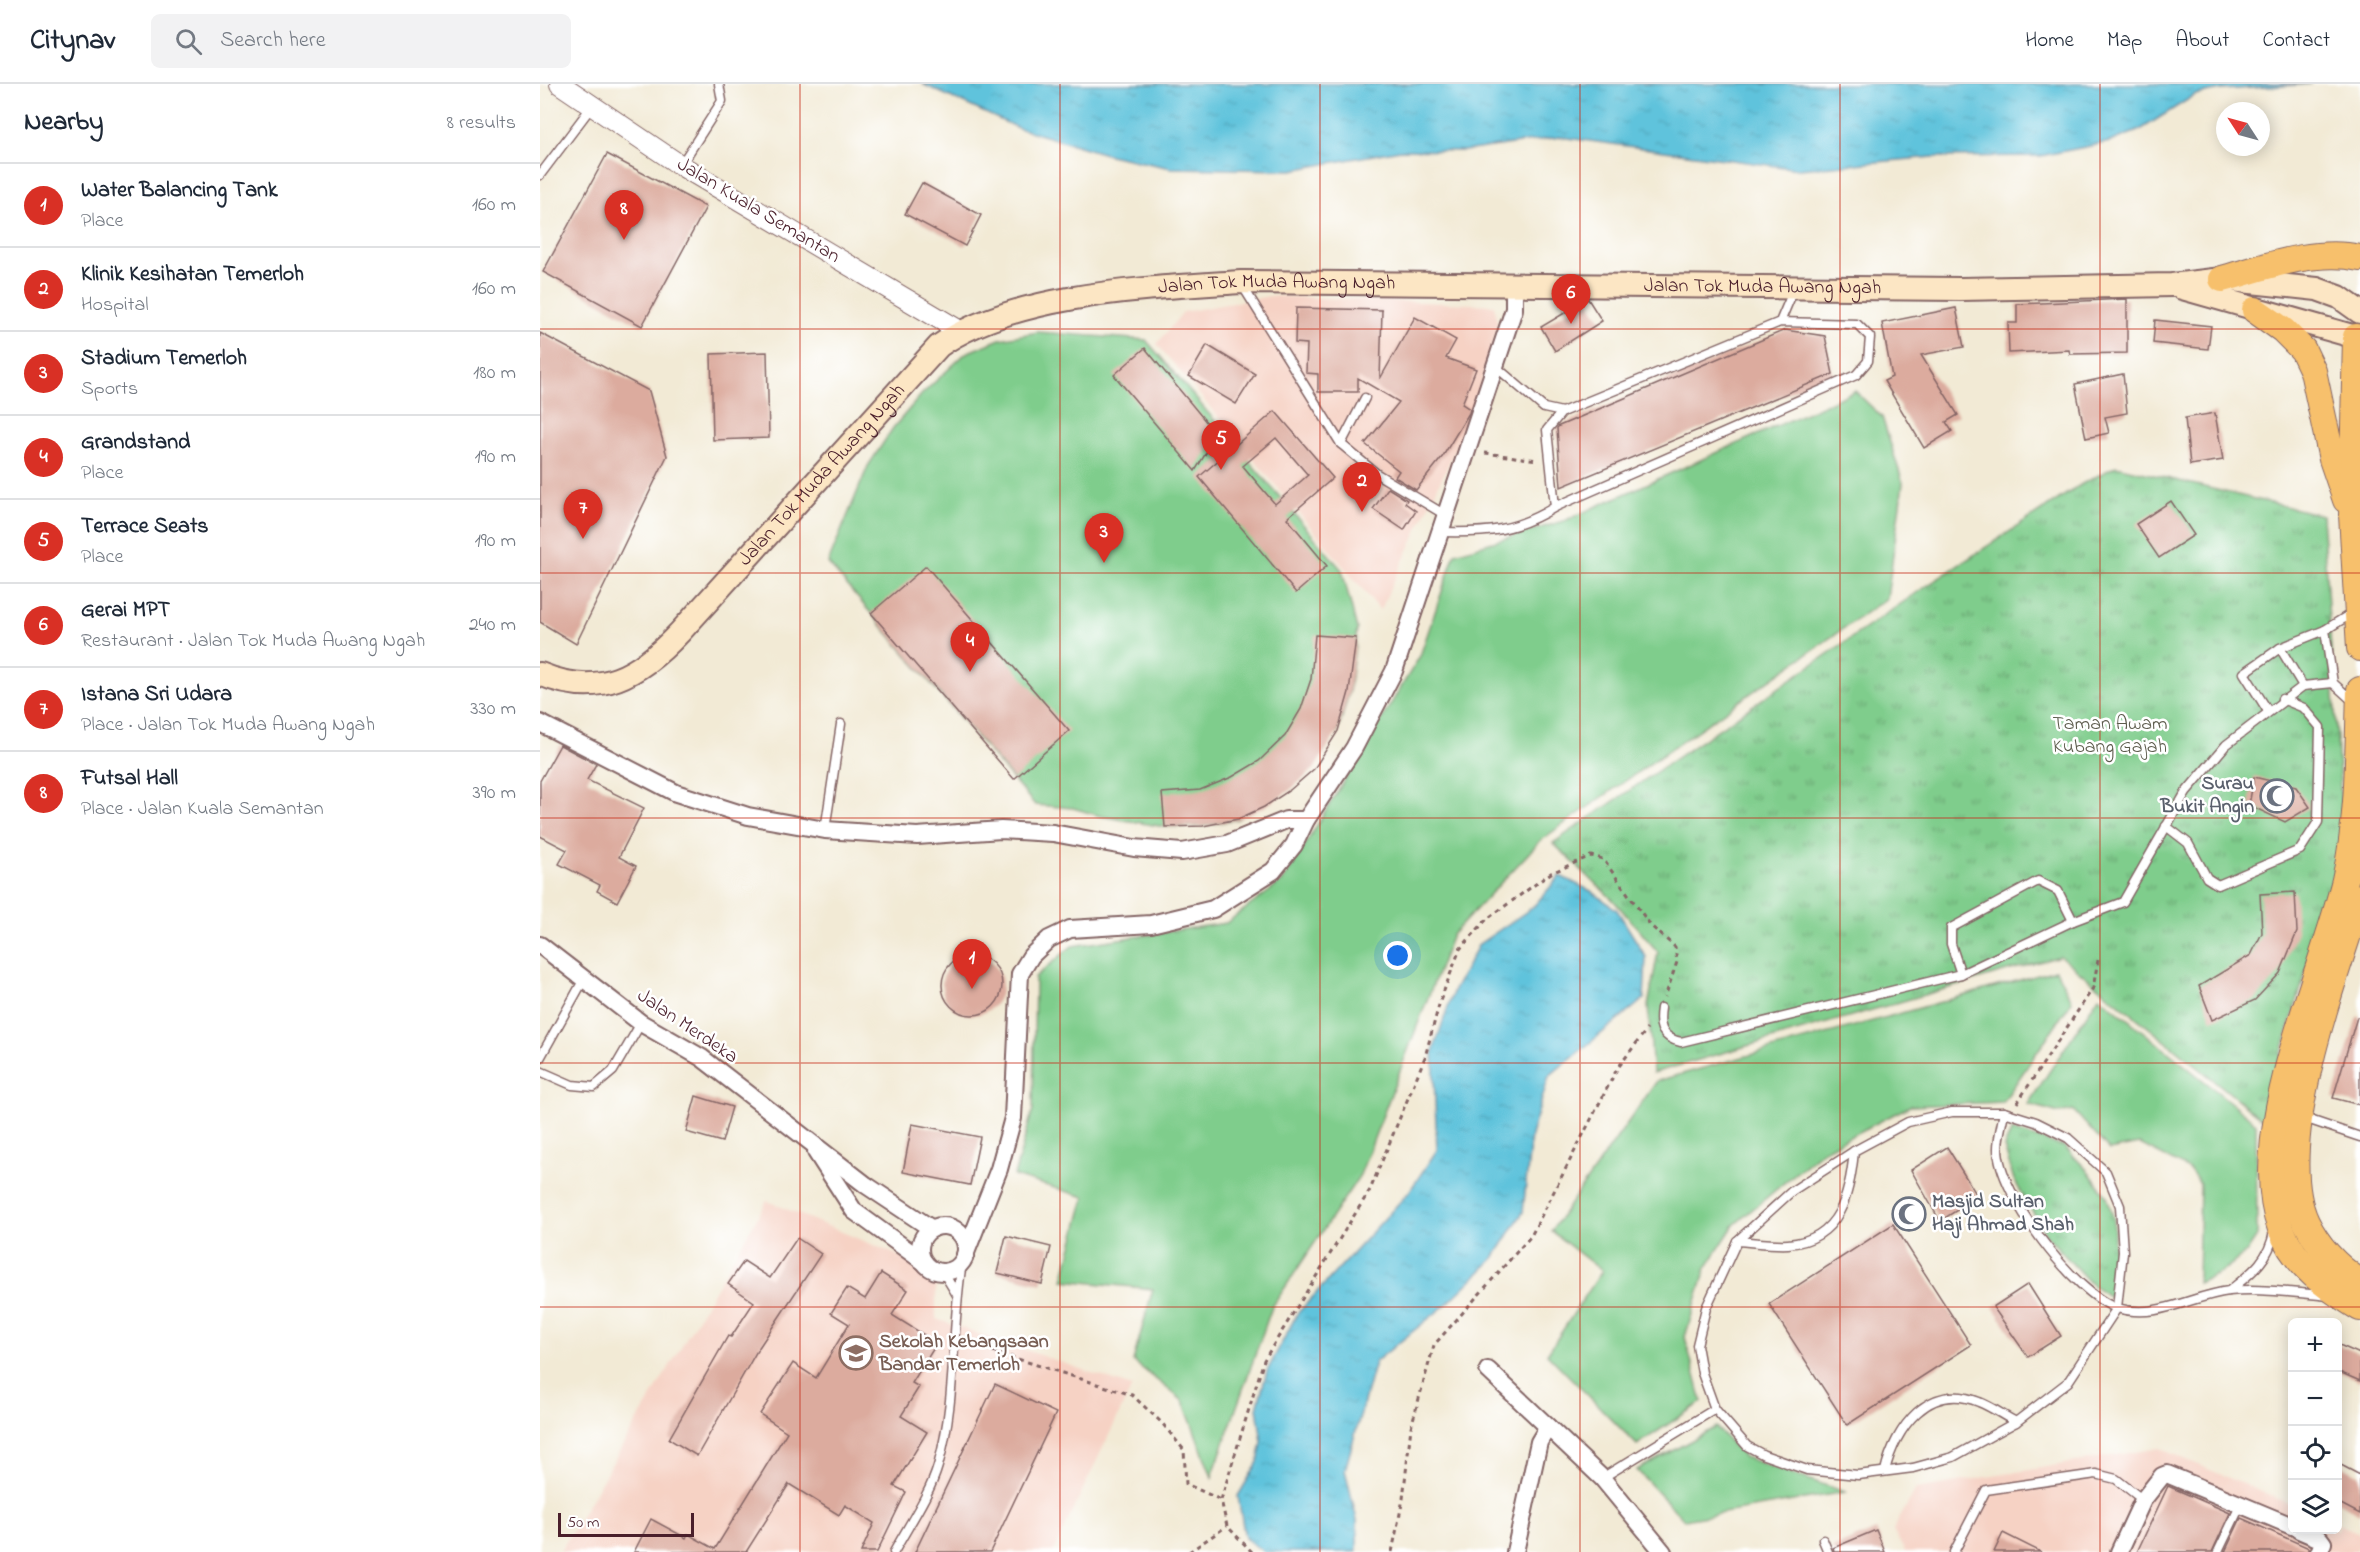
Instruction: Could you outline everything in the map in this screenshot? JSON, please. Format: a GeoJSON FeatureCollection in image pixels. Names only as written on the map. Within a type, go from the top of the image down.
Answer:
{"type":"FeatureCollection","features":[{"type":"Feature","properties":{"kind":"main road"},"geometry":{"type":"LineString","coordinates":[[2222,279],[2284,262],[2315,257],[2360,258]]}},
{"type":"Feature","properties":{"kind":"main road","name":"Jalan Tok Muda Awang Ngah"},"geometry":{"type":"LineString","coordinates":[[540,674],[576,684],[605,684],[633,674],[659,655],[924,360],[960,331],[988,320],[1068,300],[1168,286],[1240,282],[1514,287],[1960,289],[2172,285],[2222,279],[2317,289],[2339,297],[2360,312]]}},
{"type":"Feature","properties":{"kind":"main road","name":"Jalan Tok Muda Awang Ngah"},"geometry":{"type":"LineString","coordinates":[[2172,285],[2255,310],[2358,336]]}},
{"type":"Feature","properties":{"kind":"main road"},"geometry":{"type":"LineString","coordinates":[[2255,310],[2283,330],[2303,350],[2313,371],[2332,459],[2352,515]]}},
{"type":"Feature","properties":{"kind":"main road"},"geometry":{"type":"LineString","coordinates":[[2358,336],[2352,515],[2360,648]]}},
{"type":"Feature","properties":{"kind":"main road"},"geometry":{"type":"LineString","coordinates":[[2354,1296],[2307,1269],[2293,1251],[2281,1231],[2274,1205],[2271,1175],[2276,1127],[2293,1053],[2345,879],[2357,792],[2360,690]]}},
{"type":"Feature","properties":{"kind":"main road"},"geometry":{"type":"LineString","coordinates":[[2354,1296],[2305,1220],[2298,1194],[2295,1164],[2299,1116],[2316,1042],[2350,944],[2360,897]]}},
{"type":"Feature","properties":{"kind":"street","name":"Jalan Kuala Semantan"},"geometry":{"type":"LineString","coordinates":[[560,84],[680,165],[960,331]]}},
{"type":"Feature","properties":{"kind":"street"},"geometry":{"type":"LineString","coordinates":[[964,1258],[964,1240],[954,1229],[939,1226],[932,1229],[921,1243],[924,1262],[929,1267],[943,1272],[950,1271],[964,1258],[999,1168],[1013,1118],[1020,974],[1031,956],[1049,939],[1071,929],[1151,924],[1213,909],[1273,871],[1294,845],[1306,820],[1354,748],[1394,671],[1514,309],[1514,287]]}},
{"type":"Feature","properties":{"kind":"street"},"geometry":{"type":"LineString","coordinates":[[540,723],[676,793],[748,816],[825,830],[917,836],[1001,830],[1053,833],[1134,848],[1182,852],[1227,844],[1286,820],[1306,820]]}},
{"type":"Feature","properties":{"kind":"street","name":"Jalan Merdeka"},"geometry":{"type":"LineString","coordinates":[[540,945],[641,1023],[702,1058],[811,1143],[932,1229]]}},
{"type":"Feature","properties":{"kind":"street","name":"Jalan Merdeka"},"geometry":{"type":"LineString","coordinates":[[811,1143],[854,1211],[924,1262]]}},
{"type":"Feature","properties":{"kind":"street"},"geometry":{"type":"LineString","coordinates":[[954,1229],[983,1208]]}},
{"type":"Feature","properties":{"kind":"street"},"geometry":{"type":"LineString","coordinates":[[1488,1370],[1602,1478],[1663,1552]]}},
{"type":"Feature","properties":{"kind":"street"},"geometry":{"type":"LineString","coordinates":[[1515,1552],[1539,1442],[1548,1427]]}},
{"type":"Feature","properties":{"kind":"street"},"geometry":{"type":"LineString","coordinates":[[2119,1552],[2143,1500],[2162,1476],[2167,1474],[2288,1525]]}},
{"type":"Feature","properties":{"kind":"street"},"geometry":{"type":"LineString","coordinates":[[2309,1534],[2323,1543],[2319,1552]]}},
{"type":"Feature","properties":{"kind":"lane"},"geometry":{"type":"LineString","coordinates":[[680,165],[722,100],[719,84]]}},
{"type":"Feature","properties":{"kind":"lane"},"geometry":{"type":"LineString","coordinates":[[540,175],[592,105]]}},
{"type":"Feature","properties":{"kind":"lane"},"geometry":{"type":"LineString","coordinates":[[1240,282],[1341,444],[1444,524],[1485,533],[1530,522],[1555,507],[1856,375],[1868,360],[1870,337],[1857,324],[1780,322],[1562,412],[1547,430],[1555,507]]}},
{"type":"Feature","properties":{"kind":"lane"},"geometry":{"type":"LineString","coordinates":[[1780,322],[1794,288]]}},
{"type":"Feature","properties":{"kind":"lane"},"geometry":{"type":"LineString","coordinates":[[1495,366],[1544,408],[1562,412]]}},
{"type":"Feature","properties":{"kind":"lane"},"geometry":{"type":"LineString","coordinates":[[1341,444],[1365,398]]}},
{"type":"Feature","properties":{"kind":"lane"},"geometry":{"type":"LineString","coordinates":[[2268,711],[2244,673],[2280,648],[2325,630],[2358,610]]}},
{"type":"Feature","properties":{"kind":"lane"},"geometry":{"type":"LineString","coordinates":[[2325,630],[2333,683],[2360,708]]}},
{"type":"Feature","properties":{"kind":"lane"},"geometry":{"type":"LineString","coordinates":[[2280,648],[2302,686]]}},
{"type":"Feature","properties":{"kind":"lane"},"geometry":{"type":"LineString","coordinates":[[1661,1008],[1659,1022],[1662,1032],[1670,1040],[1681,1042],[1961,974],[2073,921],[2123,902],[2186,792],[2226,745],[2282,699],[2302,686],[2333,683]]}},
{"type":"Feature","properties":{"kind":"lane"},"geometry":{"type":"LineString","coordinates":[[2166,826],[2188,843],[2207,878],[2218,885],[2300,850],[2318,822],[2320,727],[2304,708],[2282,699]]}},
{"type":"Feature","properties":{"kind":"lane"},"geometry":{"type":"LineString","coordinates":[[825,830],[841,724]]}},
{"type":"Feature","properties":{"kind":"lane"},"geometry":{"type":"LineString","coordinates":[[1961,974],[1951,944],[1951,928],[2038,881],[2058,891],[2073,921]]}},
{"type":"Feature","properties":{"kind":"lane"},"geometry":{"type":"LineString","coordinates":[[540,1058],[584,979]]}},
{"type":"Feature","properties":{"kind":"lane"},"geometry":{"type":"LineString","coordinates":[[540,1071],[572,1085],[594,1087],[613,1071],[641,1023]]}},
{"type":"Feature","properties":{"kind":"lane"},"geometry":{"type":"LineString","coordinates":[[1953,1112],[2007,1113],[2036,1122],[2068,1138],[2106,1172],[2120,1206],[2122,1252],[2117,1308],[2068,1382],[2016,1422],[1953,1457],[1913,1468],[1858,1475],[1807,1470],[1748,1446],[1715,1409],[1702,1373],[1697,1345],[1706,1308],[1737,1241],[1792,1191],[1854,1151],[1908,1122],[1953,1112]]}},
{"type":"Feature","properties":{"kind":"lane"},"geometry":{"type":"LineString","coordinates":[[2007,1113],[1998,1149],[2006,1178],[2022,1211],[2040,1239],[2063,1266],[2089,1291],[2117,1308],[2157,1312],[2229,1292],[2354,1296]]}},
{"type":"Feature","properties":{"kind":"lane"},"geometry":{"type":"LineString","coordinates":[[2299,1116],[2360,1137]]}},
{"type":"Feature","properties":{"kind":"lane"},"geometry":{"type":"LineString","coordinates":[[1737,1241],[1790,1244],[1813,1236],[1835,1220],[1849,1194],[1854,1151]]}},
{"type":"Feature","properties":{"kind":"lane"},"geometry":{"type":"LineString","coordinates":[[2229,1292],[2263,1263],[2268,1254],[2274,1234],[2274,1205]]}},
{"type":"Feature","properties":{"kind":"lane"},"geometry":{"type":"LineString","coordinates":[[894,1552],[937,1469],[950,1418],[957,1295],[964,1258]]}},
{"type":"Feature","properties":{"kind":"lane"},"geometry":{"type":"LineString","coordinates":[[943,1272],[957,1295]]}},
{"type":"Feature","properties":{"kind":"lane"},"geometry":{"type":"LineString","coordinates":[[1885,1471],[1898,1433],[1913,1415],[1949,1397],[1979,1402],[2016,1422]]}},
{"type":"Feature","properties":{"kind":"lane"},"geometry":{"type":"LineString","coordinates":[[1602,1478],[1715,1409]]}},
{"type":"Feature","properties":{"kind":"lane"},"geometry":{"type":"LineString","coordinates":[[1954,1552],[1986,1490],[2096,1474],[2116,1479],[2143,1500]]}},
{"type":"Feature","properties":{"kind":"lane"},"geometry":{"type":"LineString","coordinates":[[2218,1552],[2241,1504]]}},
{"type":"Feature","properties":{"kind":"lane"},"geometry":{"type":"LineString","coordinates":[[1823,1539],[1828,1552]]}},
{"type":"Feature","properties":{"kind":"path"},"geometry":{"type":"LineString","coordinates":[[1468,451],[1533,461],[1550,457]]}},
{"type":"Feature","properties":{"kind":"path"},"geometry":{"type":"LineString","coordinates":[[1252,1552],[1227,1526],[1221,1500],[1264,1360],[1370,1190],[1425,1058],[1440,1001],[1460,949],[1487,920],[1551,873],[1591,856],[1603,859],[1651,926],[1675,947],[1677,962],[1661,1008],[1617,1069],[1531,1236],[1434,1345],[1411,1427],[1403,1499],[1392,1552]]}},
{"type":"Feature","properties":{"kind":"path"},"geometry":{"type":"LineString","coordinates":[[2007,1113],[2093,988],[2098,960]]}},
{"type":"Feature","properties":{"kind":"path"},"geometry":{"type":"LineString","coordinates":[[956,1339],[1132,1395],[1162,1423],[1184,1450],[1186,1484],[1221,1500]]}},
{"type":"Feature","properties":{"kind":"path"},"geometry":{"type":"LineString","coordinates":[[1189,1552],[1227,1526]]}},
{"type":"Feature","properties":{"kind":"shaded area"},"geometry":{"type":"Polygon","coordinates":[[[1270,296],[1494,305],[1498,325],[1472,414],[1380,610],[1157,344],[1183,312],[1270,296]]]}},
{"type":"Feature","properties":{"kind":"shaded area","name":"Sekolah Kebangsaan Bandar Temerloh"},"geometry":{"type":"Polygon","coordinates":[[[767,1201],[936,1271],[936,1319],[1132,1387],[1053,1552],[560,1552],[767,1201]]]}},
{"type":"Feature","properties":{"kind":"shaded area"},"geometry":{"type":"Polygon","coordinates":[[[2159,1448],[2288,1503],[2288,1534],[2342,1534],[2342,1526],[2360,1533],[2360,1544],[2356,1552],[1905,1552],[1893,1530],[1916,1489],[2159,1448]]]}},
{"type":"Feature","properties":{"kind":"green space"},"geometry":{"type":"Polygon","coordinates":[[[1038,332],[1146,340],[1342,570],[1357,629],[1349,692],[1338,731],[1238,819],[1203,826],[1165,827],[1100,816],[1073,808],[1035,805],[828,563],[868,466],[893,428],[922,394],[966,353],[1000,339],[1038,332]]]}},
{"type":"Feature","properties":{"kind":"green space"},"geometry":{"type":"Polygon","coordinates":[[[1855,391],[1882,417],[1903,483],[1887,598],[1541,840],[1452,935],[1360,1175],[1272,1307],[1212,1477],[1183,1401],[1133,1361],[1153,1289],[1063,1280],[1085,1197],[1014,1176],[1033,1109],[1035,977],[1072,946],[1226,923],[1283,881],[1420,656],[1455,553],[1564,521],[1855,391]]]}},
{"type":"Feature","properties":{"kind":"green space","name":"Taman Awam Kubang Gajah"},"geometry":{"type":"Polygon","coordinates":[[[2116,466],[2322,515],[2344,844],[2262,1119],[2060,956],[1653,1073],[1648,1006],[1658,952],[1614,901],[1553,843],[1928,585],[2082,484],[2116,466]]]}},
{"type":"Feature","properties":{"kind":"green space"},"geometry":{"type":"Polygon","coordinates":[[[2056,970],[2072,1001],[2003,1102],[1910,1106],[1822,1151],[1734,1225],[1706,1268],[1685,1337],[1702,1402],[1637,1445],[1547,1354],[1602,1271],[1551,1231],[1657,1081],[2056,970]]]}},
{"type":"Feature","properties":{"kind":"green space"},"geometry":{"type":"Polygon","coordinates":[[[2099,996],[2256,1123],[2257,1236],[2246,1253],[2220,1273],[2198,1283],[2200,1184],[2189,1169],[2140,1144],[2109,1150],[2073,1110],[2059,1113],[2028,1104],[2099,996]]]}},
{"type":"Feature","properties":{"kind":"green space"},"geometry":{"type":"Polygon","coordinates":[[[2012,1130],[2065,1147],[2089,1172],[2107,1197],[2114,1220],[2114,1300],[2091,1284],[2046,1235],[2014,1180],[2004,1147],[2012,1130]]]}},
{"type":"Feature","properties":{"kind":"green space"},"geometry":{"type":"Polygon","coordinates":[[[1716,1427],[1744,1457],[1845,1492],[1684,1520],[1637,1470],[1716,1427]]]}},
{"type":"Feature","properties":{"kind":"water"},"geometry":{"type":"Polygon","coordinates":[[[922,84],[2311,84],[2221,90],[2195,95],[2140,130],[2110,142],[2040,156],[1933,157],[1799,169],[1560,137],[1464,151],[1400,150],[1292,170],[1171,168],[1109,155],[1018,128],[922,84]]]}},
{"type":"Feature","properties":{"kind":"water"},"geometry":{"type":"Polygon","coordinates":[[[1560,876],[1591,891],[1617,910],[1646,957],[1644,999],[1549,1076],[1531,1135],[1523,1212],[1494,1258],[1448,1303],[1375,1362],[1345,1470],[1357,1520],[1357,1552],[1264,1552],[1245,1538],[1238,1496],[1258,1462],[1262,1442],[1257,1408],[1267,1371],[1297,1314],[1409,1192],[1437,1150],[1433,1051],[1453,992],[1479,944],[1533,907],[1560,876]]]}},
{"type":"Feature","properties":{"kind":"building"},"geometry":{"type":"Polygon","coordinates":[[[607,154],[706,207],[642,326],[543,272],[607,154]]]}},
{"type":"Feature","properties":{"kind":"building"},"geometry":{"type":"Polygon","coordinates":[[[922,183],[981,215],[965,246],[905,214],[922,183]]]}},
{"type":"Feature","properties":{"kind":"building"},"geometry":{"type":"Polygon","coordinates":[[[1588,299],[1602,321],[1555,351],[1541,327],[1588,299]]]}},
{"type":"Feature","properties":{"kind":"building"},"geometry":{"type":"Polygon","coordinates":[[[2127,299],[2127,353],[2070,354],[2069,350],[2009,353],[2008,323],[2017,323],[2017,304],[2127,299]]]}},
{"type":"Feature","properties":{"kind":"building"},"geometry":{"type":"Polygon","coordinates":[[[1296,308],[1382,310],[1380,379],[1415,317],[1456,340],[1446,358],[1476,369],[1462,404],[1470,409],[1469,413],[1443,456],[1416,490],[1395,477],[1399,471],[1365,444],[1399,402],[1358,378],[1358,392],[1318,392],[1318,374],[1306,373],[1307,344],[1295,343],[1296,308]]]}},
{"type":"Feature","properties":{"kind":"building"},"geometry":{"type":"Polygon","coordinates":[[[1956,308],[1964,347],[1921,355],[1958,415],[1946,422],[1952,431],[1924,448],[1884,381],[1892,377],[1882,323],[1956,308]]]}},
{"type":"Feature","properties":{"kind":"building"},"geometry":{"type":"Polygon","coordinates":[[[2155,320],[2211,326],[2208,349],[2153,343],[2155,320]]]}},
{"type":"Feature","properties":{"kind":"building"},"geometry":{"type":"Polygon","coordinates":[[[1785,330],[1825,336],[1833,374],[1561,487],[1557,428],[1559,426],[1785,330]]]}},
{"type":"Feature","properties":{"kind":"building"},"geometry":{"type":"Polygon","coordinates":[[[540,333],[649,391],[667,456],[576,644],[540,622],[540,333]]]}},
{"type":"Feature","properties":{"kind":"building"},"geometry":{"type":"Polygon","coordinates":[[[1207,345],[1255,374],[1236,404],[1189,376],[1207,345]]]}},
{"type":"Feature","properties":{"kind":"building"},"geometry":{"type":"Polygon","coordinates":[[[1145,348],[1217,435],[1195,471],[1114,375],[1145,348]]]}},
{"type":"Feature","properties":{"kind":"building"},"geometry":{"type":"Polygon","coordinates":[[[767,352],[769,438],[713,440],[711,354],[767,352]]]}},
{"type":"Feature","properties":{"kind":"building"},"geometry":{"type":"Polygon","coordinates":[[[2123,374],[2127,413],[2105,417],[2109,433],[2086,438],[2075,384],[2123,374]]]}},
{"type":"Feature","properties":{"kind":"building"},"geometry":{"type":"Polygon","coordinates":[[[1275,411],[1333,478],[1287,518],[1327,566],[1296,593],[1199,477],[1275,411]],[[1276,438],[1243,466],[1275,504],[1308,475],[1276,438]]]}},
{"type":"Feature","properties":{"kind":"building"},"geometry":{"type":"Polygon","coordinates":[[[2215,413],[2223,460],[2190,465],[2185,418],[2215,413]]]}},
{"type":"Feature","properties":{"kind":"building"},"geometry":{"type":"Polygon","coordinates":[[[1388,488],[1407,500],[1405,503],[1416,511],[1404,530],[1373,509],[1388,488]]]}},
{"type":"Feature","properties":{"kind":"building"},"geometry":{"type":"Polygon","coordinates":[[[2171,501],[2194,535],[2159,558],[2136,524],[2171,501]]]}},
{"type":"Feature","properties":{"kind":"building"},"geometry":{"type":"Polygon","coordinates":[[[926,566],[1069,731],[1014,779],[871,613],[926,566]]]}},
{"type":"Feature","properties":{"kind":"building"},"geometry":{"type":"Polygon","coordinates":[[[1315,635],[1356,638],[1349,692],[1338,731],[1314,769],[1290,790],[1264,807],[1238,819],[1203,826],[1165,827],[1162,793],[1200,790],[1232,777],[1259,761],[1285,736],[1301,709],[1311,679],[1315,635]]]}},
{"type":"Feature","properties":{"kind":"building"},"geometry":{"type":"Polygon","coordinates":[[[560,745],[596,764],[587,780],[644,808],[619,857],[636,866],[617,902],[597,891],[600,885],[559,864],[567,850],[540,836],[540,781],[560,745]]]}},
{"type":"Feature","properties":{"kind":"building","name":"Surau Bukit Angin"},"geometry":{"type":"Polygon","coordinates":[[[2254,777],[2296,787],[2310,807],[2285,822],[2249,805],[2254,777]]]}},
{"type":"Feature","properties":{"kind":"building"},"geometry":{"type":"Polygon","coordinates":[[[2295,892],[2297,932],[2280,973],[2255,1000],[2212,1020],[2199,986],[2251,955],[2262,933],[2260,894],[2295,892]]]}},
{"type":"Feature","properties":{"kind":"building"},"geometry":{"type":"Polygon","coordinates":[[[972,955],[989,960],[997,968],[1002,985],[997,1002],[989,1010],[972,1015],[955,1010],[947,1002],[942,985],[947,968],[955,960],[972,955]]]}},
{"type":"Feature","properties":{"kind":"building"},"geometry":{"type":"Polygon","coordinates":[[[2357,1017],[2360,1017],[2360,1105],[2333,1098],[2357,1017]]]}},
{"type":"Feature","properties":{"kind":"building"},"geometry":{"type":"Polygon","coordinates":[[[696,1096],[732,1107],[722,1142],[686,1132],[696,1096]]]}},
{"type":"Feature","properties":{"kind":"building"},"geometry":{"type":"Polygon","coordinates":[[[912,1124],[980,1137],[970,1185],[903,1172],[912,1124]]]}},
{"type":"Feature","properties":{"kind":"building"},"geometry":{"type":"Polygon","coordinates":[[[1947,1147],[1978,1197],[1940,1221],[1911,1170],[1947,1147]]]}},
{"type":"Feature","properties":{"kind":"building"},"geometry":{"type":"Polygon","coordinates":[[[1893,1224],[1971,1345],[1847,1425],[1769,1304],[1893,1224]]]}},
{"type":"Feature","properties":{"kind":"building"},"geometry":{"type":"Polygon","coordinates":[[[1006,1236],[1051,1247],[1042,1284],[997,1273],[1006,1236]]]}},
{"type":"Feature","properties":{"kind":"building"},"geometry":{"type":"Polygon","coordinates":[[[797,1238],[821,1254],[758,1349],[697,1456],[669,1439],[728,1336],[731,1337],[754,1302],[728,1284],[744,1261],[770,1278],[797,1238]]]}},
{"type":"Feature","properties":{"kind":"building"},"geometry":{"type":"Polygon","coordinates":[[[881,1273],[908,1290],[892,1315],[937,1343],[912,1383],[919,1387],[901,1416],[927,1432],[894,1486],[906,1492],[877,1552],[861,1552],[874,1523],[845,1505],[839,1515],[789,1484],[746,1552],[634,1552],[651,1519],[686,1538],[688,1534],[715,1549],[787,1432],[760,1414],[793,1363],[816,1378],[849,1324],[831,1313],[847,1288],[865,1299],[881,1273]]]}},
{"type":"Feature","properties":{"kind":"building"},"geometry":{"type":"Polygon","coordinates":[[[2028,1284],[2061,1336],[2028,1357],[1993,1307],[2028,1284]]]}},
{"type":"Feature","properties":{"kind":"building"},"geometry":{"type":"Polygon","coordinates":[[[2342,1346],[2360,1354],[2360,1381],[2342,1373],[2342,1346]]]}},
{"type":"Feature","properties":{"kind":"building"},"geometry":{"type":"Polygon","coordinates":[[[995,1384],[1056,1413],[990,1552],[915,1552],[995,1384]]]}},
{"type":"Feature","properties":{"kind":"building"},"geometry":{"type":"Polygon","coordinates":[[[2342,1466],[2360,1475],[2360,1514],[2342,1505],[2342,1466]]]}},
{"type":"Feature","properties":{"kind":"building"},"geometry":{"type":"Polygon","coordinates":[[[2168,1486],[2230,1513],[2212,1552],[2137,1552],[2168,1486]]]}},
{"type":"Feature","properties":{"kind":"building"},"geometry":{"type":"Polygon","coordinates":[[[2241,1518],[2309,1548],[2309,1552],[2225,1552],[2241,1518]]]}},
{"type":"Feature","properties":{"kind":"building"},"geometry":{"type":"Polygon","coordinates":[[[1876,1530],[1885,1552],[1834,1552],[1833,1548],[1876,1530]]]}},
{"type":"Feature","properties":{"kind":"building"},"geometry":{"type":"Polygon","coordinates":[[[2003,1533],[2041,1552],[1994,1552],[2003,1533]]]}},
{"type":"Feature","properties":{"kind":"place","name":"Futsal Hall"},"geometry":{"type":"Point","coordinates":[624,240]}},
{"type":"Feature","properties":{"kind":"place","name":"Gerai MPT"},"geometry":{"type":"Point","coordinates":[1571,324]}},
{"type":"Feature","properties":{"kind":"place","name":"Terrace Seats"},"geometry":{"type":"Point","coordinates":[1221,470]}},
{"type":"Feature","properties":{"kind":"place","name":"Klinik Kesihatan Temerloh"},"geometry":{"type":"Point","coordinates":[1362,512]}},
{"type":"Feature","properties":{"kind":"place","name":"Istana Sri Udara"},"geometry":{"type":"Point","coordinates":[583,539]}},
{"type":"Feature","properties":{"kind":"place","name":"Stadium Temerloh"},"geometry":{"type":"Point","coordinates":[1104,563]}},
{"type":"Feature","properties":{"kind":"place","name":"Grandstand"},"geometry":{"type":"Point","coordinates":[970,672]}},
{"type":"Feature","properties":{"kind":"place","name":"Surau Bukit Angin"},"geometry":{"type":"Point","coordinates":[2277,796]}},
{"type":"Feature","properties":{"kind":"place","name":"Water Balancing Tank"},"geometry":{"type":"Point","coordinates":[972,989]}},
{"type":"Feature","properties":{"kind":"place","name":"Masjid Sultan Haji Ahmad Shah"},"geometry":{"type":"Point","coordinates":[1909,1214]}},
{"type":"Feature","properties":{"kind":"place","name":"Sekolah Kebangsaan Bandar Temerloh"},"geometry":{"type":"Point","coordinates":[856,1353]}}]}
